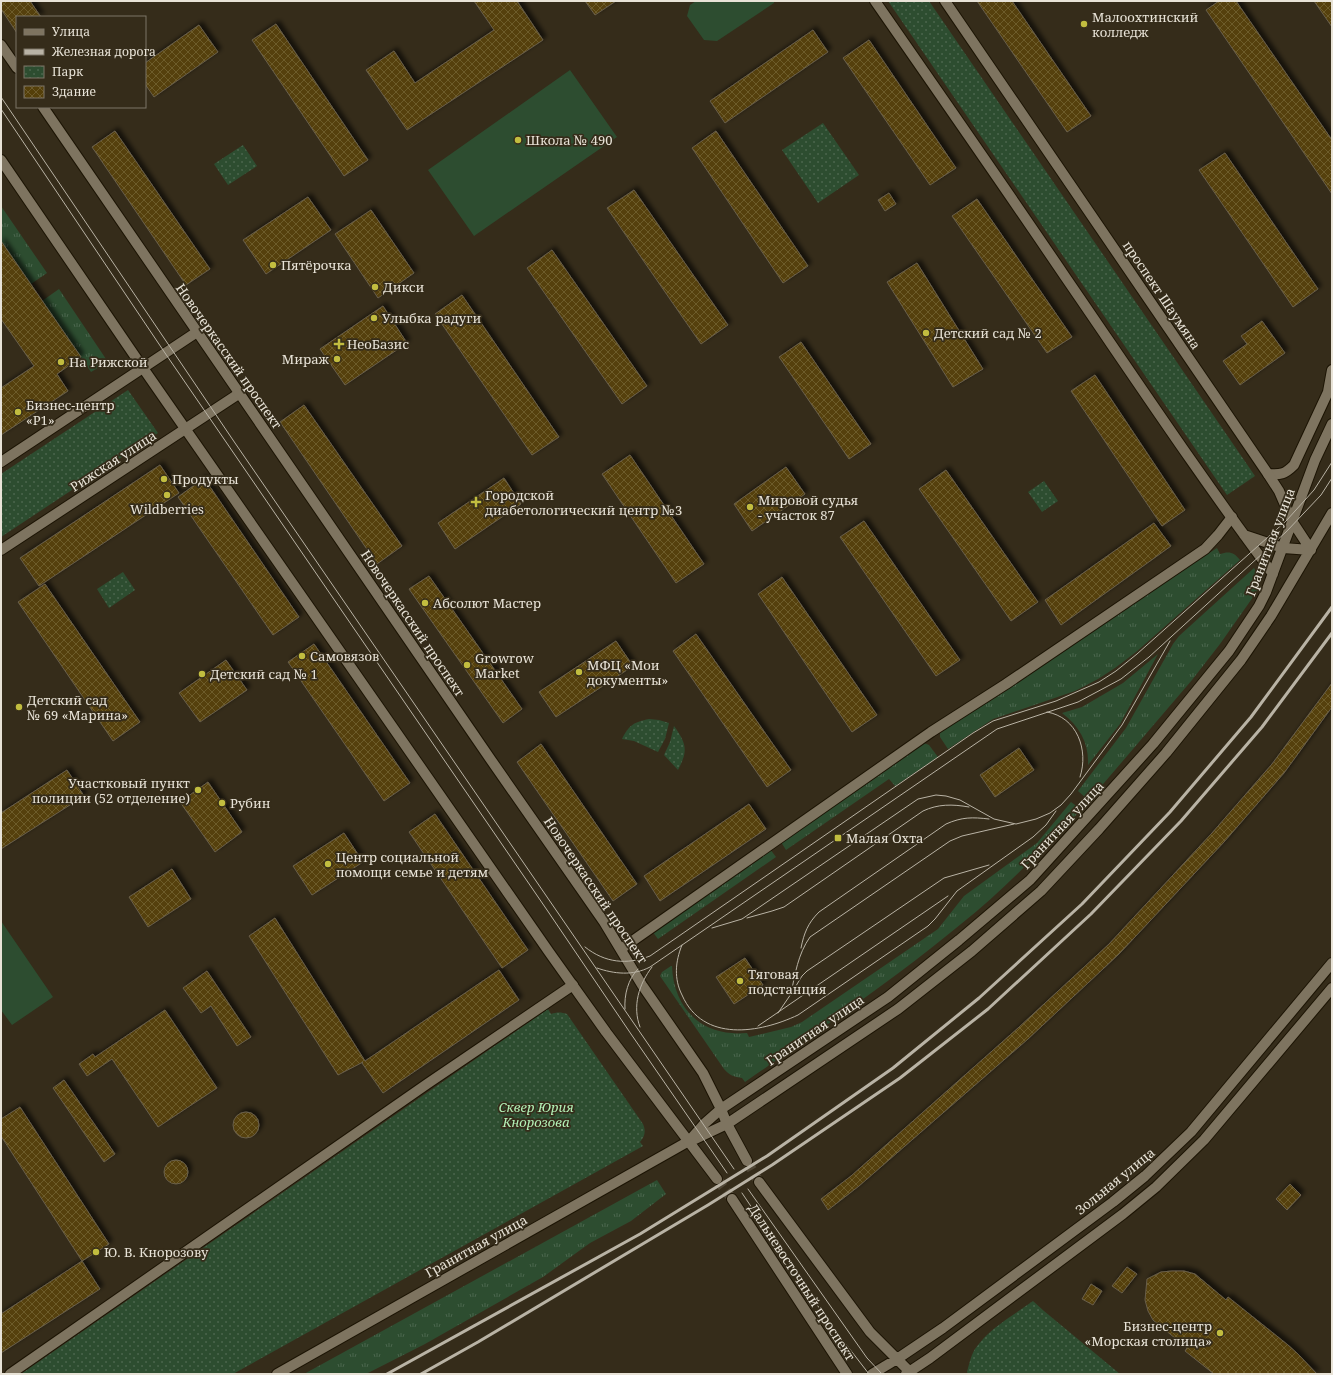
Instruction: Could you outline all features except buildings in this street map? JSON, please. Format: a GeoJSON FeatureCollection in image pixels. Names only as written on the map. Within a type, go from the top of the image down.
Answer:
{"type":"FeatureCollection","features":[{"type":"Feature","properties":{"kind":"street"},"geometry":{"type":"LineString","coordinates":[[875,1],[1195,466],[1273,574]]}},
{"type":"Feature","properties":{"kind":"street","name":"проспект Шаумяна"},"geometry":{"type":"LineString","coordinates":[[945,1],[1268,474],[1292,521],[1311,550]]}},
{"type":"Feature","properties":{"kind":"street"},"geometry":{"type":"LineString","coordinates":[[1,45],[16,67]]}},
{"type":"Feature","properties":{"kind":"street","name":"Новочеркасский проспект"},"geometry":{"type":"LineString","coordinates":[[45,108],[197,332],[604,922],[642,984],[702,1074],[747,1161]]}},
{"type":"Feature","properties":{"kind":"street"},"geometry":{"type":"LineString","coordinates":[[1,160],[143,368],[573,985],[717,1179]]}},
{"type":"Feature","properties":{"kind":"street"},"geometry":{"type":"LineString","coordinates":[[1,462],[197,332]]}},
{"type":"Feature","properties":{"kind":"street","name":"Гранитная улица"},"geometry":{"type":"LineString","coordinates":[[1268,474],[1287,473],[1294,465],[1330,393],[1332,370]]}},
{"type":"Feature","properties":{"kind":"street","name":"Рижская улица"},"geometry":{"type":"LineString","coordinates":[[1,550],[240,393]]}},
{"type":"Feature","properties":{"kind":"street","name":"Гранитная улица"},"geometry":{"type":"LineString","coordinates":[[689,1142],[704,1124],[721,1109],[888,996],[959,940],[1030,880],[1153,744],[1229,651],[1259,606],[1273,574],[1315,460],[1332,424]]}},
{"type":"Feature","properties":{"kind":"street","name":"Гранитная улица"},"geometry":{"type":"LineString","coordinates":[[277,1374],[689,1142],[727,1124],[898,1009],[972,951],[1041,891],[1099,829],[1166,753],[1241,660],[1272,616],[1332,513]]}},
{"type":"Feature","properties":{"kind":"street"},"geometry":{"type":"LineString","coordinates":[[621,949],[931,732],[1205,548],[1218,535],[1232,517]]}},
{"type":"Feature","properties":{"kind":"street"},"geometry":{"type":"LineString","coordinates":[[1244,535],[1282,548],[1311,550]]}},
{"type":"Feature","properties":{"kind":"street","name":"Зольная улица"},"geometry":{"type":"LineString","coordinates":[[872,1374],[944,1328],[1113,1202],[1145,1176],[1191,1132],[1332,963]]}},
{"type":"Feature","properties":{"kind":"street"},"geometry":{"type":"LineString","coordinates":[[10,1374],[426,1084],[573,985]]}},
{"type":"Feature","properties":{"kind":"street"},"geometry":{"type":"LineString","coordinates":[[909,1373],[1118,1218],[1156,1187],[1204,1140],[1332,988]]}},
{"type":"Feature","properties":{"kind":"street","name":"Дальневосточный проспект"},"geometry":{"type":"LineString","coordinates":[[760,1184],[870,1332],[909,1373]]}},
{"type":"Feature","properties":{"kind":"street","name":"Дальневосточный проспект"},"geometry":{"type":"LineString","coordinates":[[733,1202],[847,1374]]}},
{"type":"Feature","properties":{"kind":"green space"},"geometry":{"type":"Polygon","coordinates":[[[696,1],[774,1],[774,3],[717,41],[704,40],[687,16],[690,5],[696,1]]]}},
{"type":"Feature","properties":{"kind":"green space"},"geometry":{"type":"Polygon","coordinates":[[[888,1],[929,1],[1255,476],[1227,495],[888,1]]]}},
{"type":"Feature","properties":{"kind":"green space"},"geometry":{"type":"Polygon","coordinates":[[[570,70],[617,137],[474,236],[428,170],[570,70]]]}},
{"type":"Feature","properties":{"kind":"green space"},"geometry":{"type":"Polygon","coordinates":[[[823,123],[859,175],[818,203],[782,150],[823,123]]]}},
{"type":"Feature","properties":{"kind":"green space"},"geometry":{"type":"Polygon","coordinates":[[[243,145],[257,166],[228,185],[214,164],[243,145]]]}},
{"type":"Feature","properties":{"kind":"green space"},"geometry":{"type":"Polygon","coordinates":[[[1,206],[47,273],[31,284],[1,241],[1,206]]]}},
{"type":"Feature","properties":{"kind":"green space"},"geometry":{"type":"Polygon","coordinates":[[[59,289],[108,362],[91,372],[42,301],[59,289]]]}},
{"type":"Feature","properties":{"kind":"green space"},"geometry":{"type":"Polygon","coordinates":[[[128,390],[158,433],[1,537],[1,474],[128,390]]]}},
{"type":"Feature","properties":{"kind":"green space"},"geometry":{"type":"Polygon","coordinates":[[[1044,481],[1058,501],[1042,512],[1028,492],[1044,481]]]}},
{"type":"Feature","properties":{"kind":"green space"},"geometry":{"type":"Polygon","coordinates":[[[1217,548],[1220,554],[1231,553],[1236,555],[1240,560],[1136,652],[1115,668],[1075,691],[993,719],[948,749],[940,737],[940,732],[1217,548]]]}},
{"type":"Feature","properties":{"kind":"green space"},"geometry":{"type":"Polygon","coordinates":[[[1254,568],[1259,579],[1258,590],[1220,644],[1192,680],[1092,797],[1086,798],[1078,791],[1126,728],[1173,644],[1179,636],[1254,568]]]}},
{"type":"Feature","properties":{"kind":"green space"},"geometry":{"type":"Polygon","coordinates":[[[123,572],[135,590],[109,608],[97,589],[123,572]]]}},
{"type":"Feature","properties":{"kind":"green space"},"geometry":{"type":"Polygon","coordinates":[[[1158,654],[1120,724],[1088,765],[1087,750],[1082,736],[1074,724],[1062,713],[1082,707],[1123,683],[1158,654]]]}},
{"type":"Feature","properties":{"kind":"green space"},"geometry":{"type":"Polygon","coordinates":[[[649,719],[669,723],[665,739],[658,752],[634,741],[622,739],[632,725],[639,721],[649,719]]]}},
{"type":"Feature","properties":{"kind":"green space"},"geometry":{"type":"Polygon","coordinates":[[[674,726],[682,738],[685,748],[685,752],[678,770],[664,755],[670,742],[674,726]]]}},
{"type":"Feature","properties":{"kind":"green space"},"geometry":{"type":"Polygon","coordinates":[[[924,743],[929,745],[938,757],[895,786],[889,779],[786,850],[781,842],[924,743]]]}},
{"type":"Feature","properties":{"kind":"green space"},"geometry":{"type":"Polygon","coordinates":[[[1071,802],[1079,808],[1078,813],[1021,870],[977,911],[882,986],[745,1082],[742,1078],[728,1073],[724,1069],[660,976],[662,972],[672,966],[673,979],[682,1002],[688,1012],[707,1027],[719,1031],[747,1033],[749,1037],[791,1027],[802,1022],[938,929],[964,896],[1037,843],[1071,802]]]}},
{"type":"Feature","properties":{"kind":"green space"},"geometry":{"type":"Polygon","coordinates":[[[770,849],[776,857],[658,939],[652,931],[770,849]]]}},
{"type":"Feature","properties":{"kind":"green space"},"geometry":{"type":"Polygon","coordinates":[[[1,921],[53,997],[12,1025],[1,1010],[1,921]]]}},
{"type":"Feature","properties":{"kind":"green space","name":"Сквер Юрия Кнорозова"},"geometry":{"type":"Polygon","coordinates":[[[548,1009],[551,1014],[559,1012],[567,1014],[643,1124],[644,1133],[640,1142],[643,1146],[233,1374],[21,1374],[548,1009]]]}},
{"type":"Feature","properties":{"kind":"green space"},"geometry":{"type":"Polygon","coordinates":[[[657,1180],[666,1194],[631,1221],[590,1243],[543,1277],[425,1344],[366,1374],[304,1374],[657,1180]]]}},
{"type":"Feature","properties":{"kind":"green space"},"geometry":{"type":"Polygon","coordinates":[[[1033,1301],[1120,1374],[968,1374],[967,1372],[972,1354],[981,1341],[994,1328],[1033,1301]]]}},
{"type":"Feature","properties":{"kind":"tunnel"},"geometry":{"type":"LineString","coordinates":[[747,1161],[759,1182]]}},
{"type":"Feature","properties":{"kind":"tunnel"},"geometry":{"type":"LineString","coordinates":[[717,1179],[732,1199]]}},
{"type":"Feature","properties":{"kind":"tram line"},"geometry":{"type":"LineString","coordinates":[[1,97],[235,443],[734,1169]]}},
{"type":"Feature","properties":{"kind":"tram line"},"geometry":{"type":"LineString","coordinates":[[1,109],[165,353],[727,1173]]}},
{"type":"Feature","properties":{"kind":"tram line"},"geometry":{"type":"LineString","coordinates":[[585,947],[600,956],[616,961],[633,961],[650,956],[973,733],[993,721],[1056,701],[1099,682],[1116,671],[1286,521],[1314,490],[1332,462]]}},
{"type":"Feature","properties":{"kind":"tram line"},"geometry":{"type":"LineString","coordinates":[[597,968],[610,972],[630,973],[650,967],[997,729],[1078,702],[1121,679],[1149,657],[1286,532],[1321,495],[1332,478]]}},
{"type":"Feature","properties":{"kind":"tram line"},"geometry":{"type":"LineString","coordinates":[[712,928],[742,919],[918,799],[936,795],[946,796],[960,800],[994,819],[1016,824],[1036,819],[1050,813],[1061,805],[1071,794],[1122,725],[1170,641]]}},
{"type":"Feature","properties":{"kind":"tram line"},"geometry":{"type":"LineString","coordinates":[[1047,712],[1066,720],[1078,736],[1083,756],[1080,777]]}},
{"type":"Feature","properties":{"kind":"tram line"},"geometry":{"type":"LineString","coordinates":[[747,918],[784,907],[923,811],[945,805],[969,807]]}},
{"type":"Feature","properties":{"kind":"tram line"},"geometry":{"type":"LineString","coordinates":[[682,945],[676,970],[679,989],[691,1010],[704,1021],[718,1027],[734,1030],[767,1026],[783,1021],[798,1015],[928,926],[957,891],[1033,837],[1046,825],[1056,811]]}},
{"type":"Feature","properties":{"kind":"tram line"},"geometry":{"type":"LineString","coordinates":[[801,948],[807,928],[819,912],[946,824],[967,818],[989,819]]}},
{"type":"Feature","properties":{"kind":"tram line"},"geometry":{"type":"LineString","coordinates":[[791,994],[800,957],[810,937],[950,841],[962,836],[1014,824]]}},
{"type":"Feature","properties":{"kind":"tram line"},"geometry":{"type":"LineString","coordinates":[[778,1013],[802,976],[807,971],[944,878],[989,865]]}},
{"type":"Feature","properties":{"kind":"tram line"},"geometry":{"type":"LineString","coordinates":[[758,1026],[948,896]]}},
{"type":"Feature","properties":{"kind":"tram line"},"geometry":{"type":"LineString","coordinates":[[640,1027],[637,1011],[638,996],[640,988],[652,967]]}},
{"type":"Feature","properties":{"kind":"tram line"},"geometry":{"type":"LineString","coordinates":[[625,1009],[627,988],[638,969]]}},
{"type":"Feature","properties":{"kind":"tram line"},"geometry":{"type":"LineString","coordinates":[[748,1189],[867,1358],[882,1374]]}},
{"type":"Feature","properties":{"kind":"tram line"},"geometry":{"type":"LineString","coordinates":[[742,1193],[828,1321],[869,1374]]}},
{"type":"Feature","properties":{"kind":"railway"},"geometry":{"type":"LineString","coordinates":[[387,1374],[640,1234],[767,1156],[893,1068],[979,998],[1082,904],[1170,812],[1251,717],[1332,607]]}},
{"type":"Feature","properties":{"kind":"railway"},"geometry":{"type":"LineString","coordinates":[[421,1374],[478,1342],[708,1205],[772,1165],[900,1078],[988,1009],[1091,914],[1181,821],[1262,727],[1332,633]]}},
{"type":"Feature","properties":{"kind":"place","name":"Малоохтинский колледж"},"geometry":{"type":"Point","coordinates":[1084,24]}},
{"type":"Feature","properties":{"kind":"place","name":"Школа № 490"},"geometry":{"type":"Point","coordinates":[518,140]}},
{"type":"Feature","properties":{"kind":"place","name":"Пятёрочка"},"geometry":{"type":"Point","coordinates":[273,265]}},
{"type":"Feature","properties":{"kind":"place","name":"Дикси"},"geometry":{"type":"Point","coordinates":[375,287]}},
{"type":"Feature","properties":{"kind":"place","name":"Улыбка радуги"},"geometry":{"type":"Point","coordinates":[374,318]}},
{"type":"Feature","properties":{"kind":"place","name":"Детский сад № 2"},"geometry":{"type":"Point","coordinates":[926,333]}},
{"type":"Feature","properties":{"kind":"place","name":"НеоБазис"},"geometry":{"type":"Point","coordinates":[339,344]}},
{"type":"Feature","properties":{"kind":"place","name":"Мираж"},"geometry":{"type":"Point","coordinates":[337,359]}},
{"type":"Feature","properties":{"kind":"place","name":"На Рижской"},"geometry":{"type":"Point","coordinates":[61,362]}},
{"type":"Feature","properties":{"kind":"place","name":"Бизнес-центр «Р1»"},"geometry":{"type":"Point","coordinates":[18,412]}},
{"type":"Feature","properties":{"kind":"place","name":"Продукты"},"geometry":{"type":"Point","coordinates":[164,479]}},
{"type":"Feature","properties":{"kind":"place","name":"Wildberries"},"geometry":{"type":"Point","coordinates":[167,495]}},
{"type":"Feature","properties":{"kind":"place","name":"Городской диабетологический центр №3"},"geometry":{"type":"Point","coordinates":[476,502]}},
{"type":"Feature","properties":{"kind":"place","name":"Мировой судья - участок 87"},"geometry":{"type":"Point","coordinates":[750,507]}},
{"type":"Feature","properties":{"kind":"place","name":"Абсолют Мастер"},"geometry":{"type":"Point","coordinates":[425,603]}},
{"type":"Feature","properties":{"kind":"place","name":"Самовязов"},"geometry":{"type":"Point","coordinates":[302,656]}},
{"type":"Feature","properties":{"kind":"place","name":"Growrow Market"},"geometry":{"type":"Point","coordinates":[467,665]}},
{"type":"Feature","properties":{"kind":"place","name":"МФЦ «Мои документы»"},"geometry":{"type":"Point","coordinates":[579,672]}},
{"type":"Feature","properties":{"kind":"place","name":"Детский сад № 1"},"geometry":{"type":"Point","coordinates":[202,674]}},
{"type":"Feature","properties":{"kind":"place","name":"Детский сад № 69 «Марина»"},"geometry":{"type":"Point","coordinates":[19,707]}},
{"type":"Feature","properties":{"kind":"place","name":"Участковый пункт полиции (52 отделение)"},"geometry":{"type":"Point","coordinates":[198,790]}},
{"type":"Feature","properties":{"kind":"place","name":"Рубин"},"geometry":{"type":"Point","coordinates":[222,803]}},
{"type":"Feature","properties":{"kind":"place","name":"Малая Охта"},"geometry":{"type":"Point","coordinates":[838,838]}},
{"type":"Feature","properties":{"kind":"place","name":"Центр социальной помощи семье и детям"},"geometry":{"type":"Point","coordinates":[328,864]}},
{"type":"Feature","properties":{"kind":"place","name":"Тяговая подстанция"},"geometry":{"type":"Point","coordinates":[740,981]}},
{"type":"Feature","properties":{"kind":"place","name":"Ю. В. Кнорозову"},"geometry":{"type":"Point","coordinates":[96,1252]}},
{"type":"Feature","properties":{"kind":"place","name":"Бизнес-центр «Морская столица»"},"geometry":{"type":"Point","coordinates":[1220,1333]}}]}
